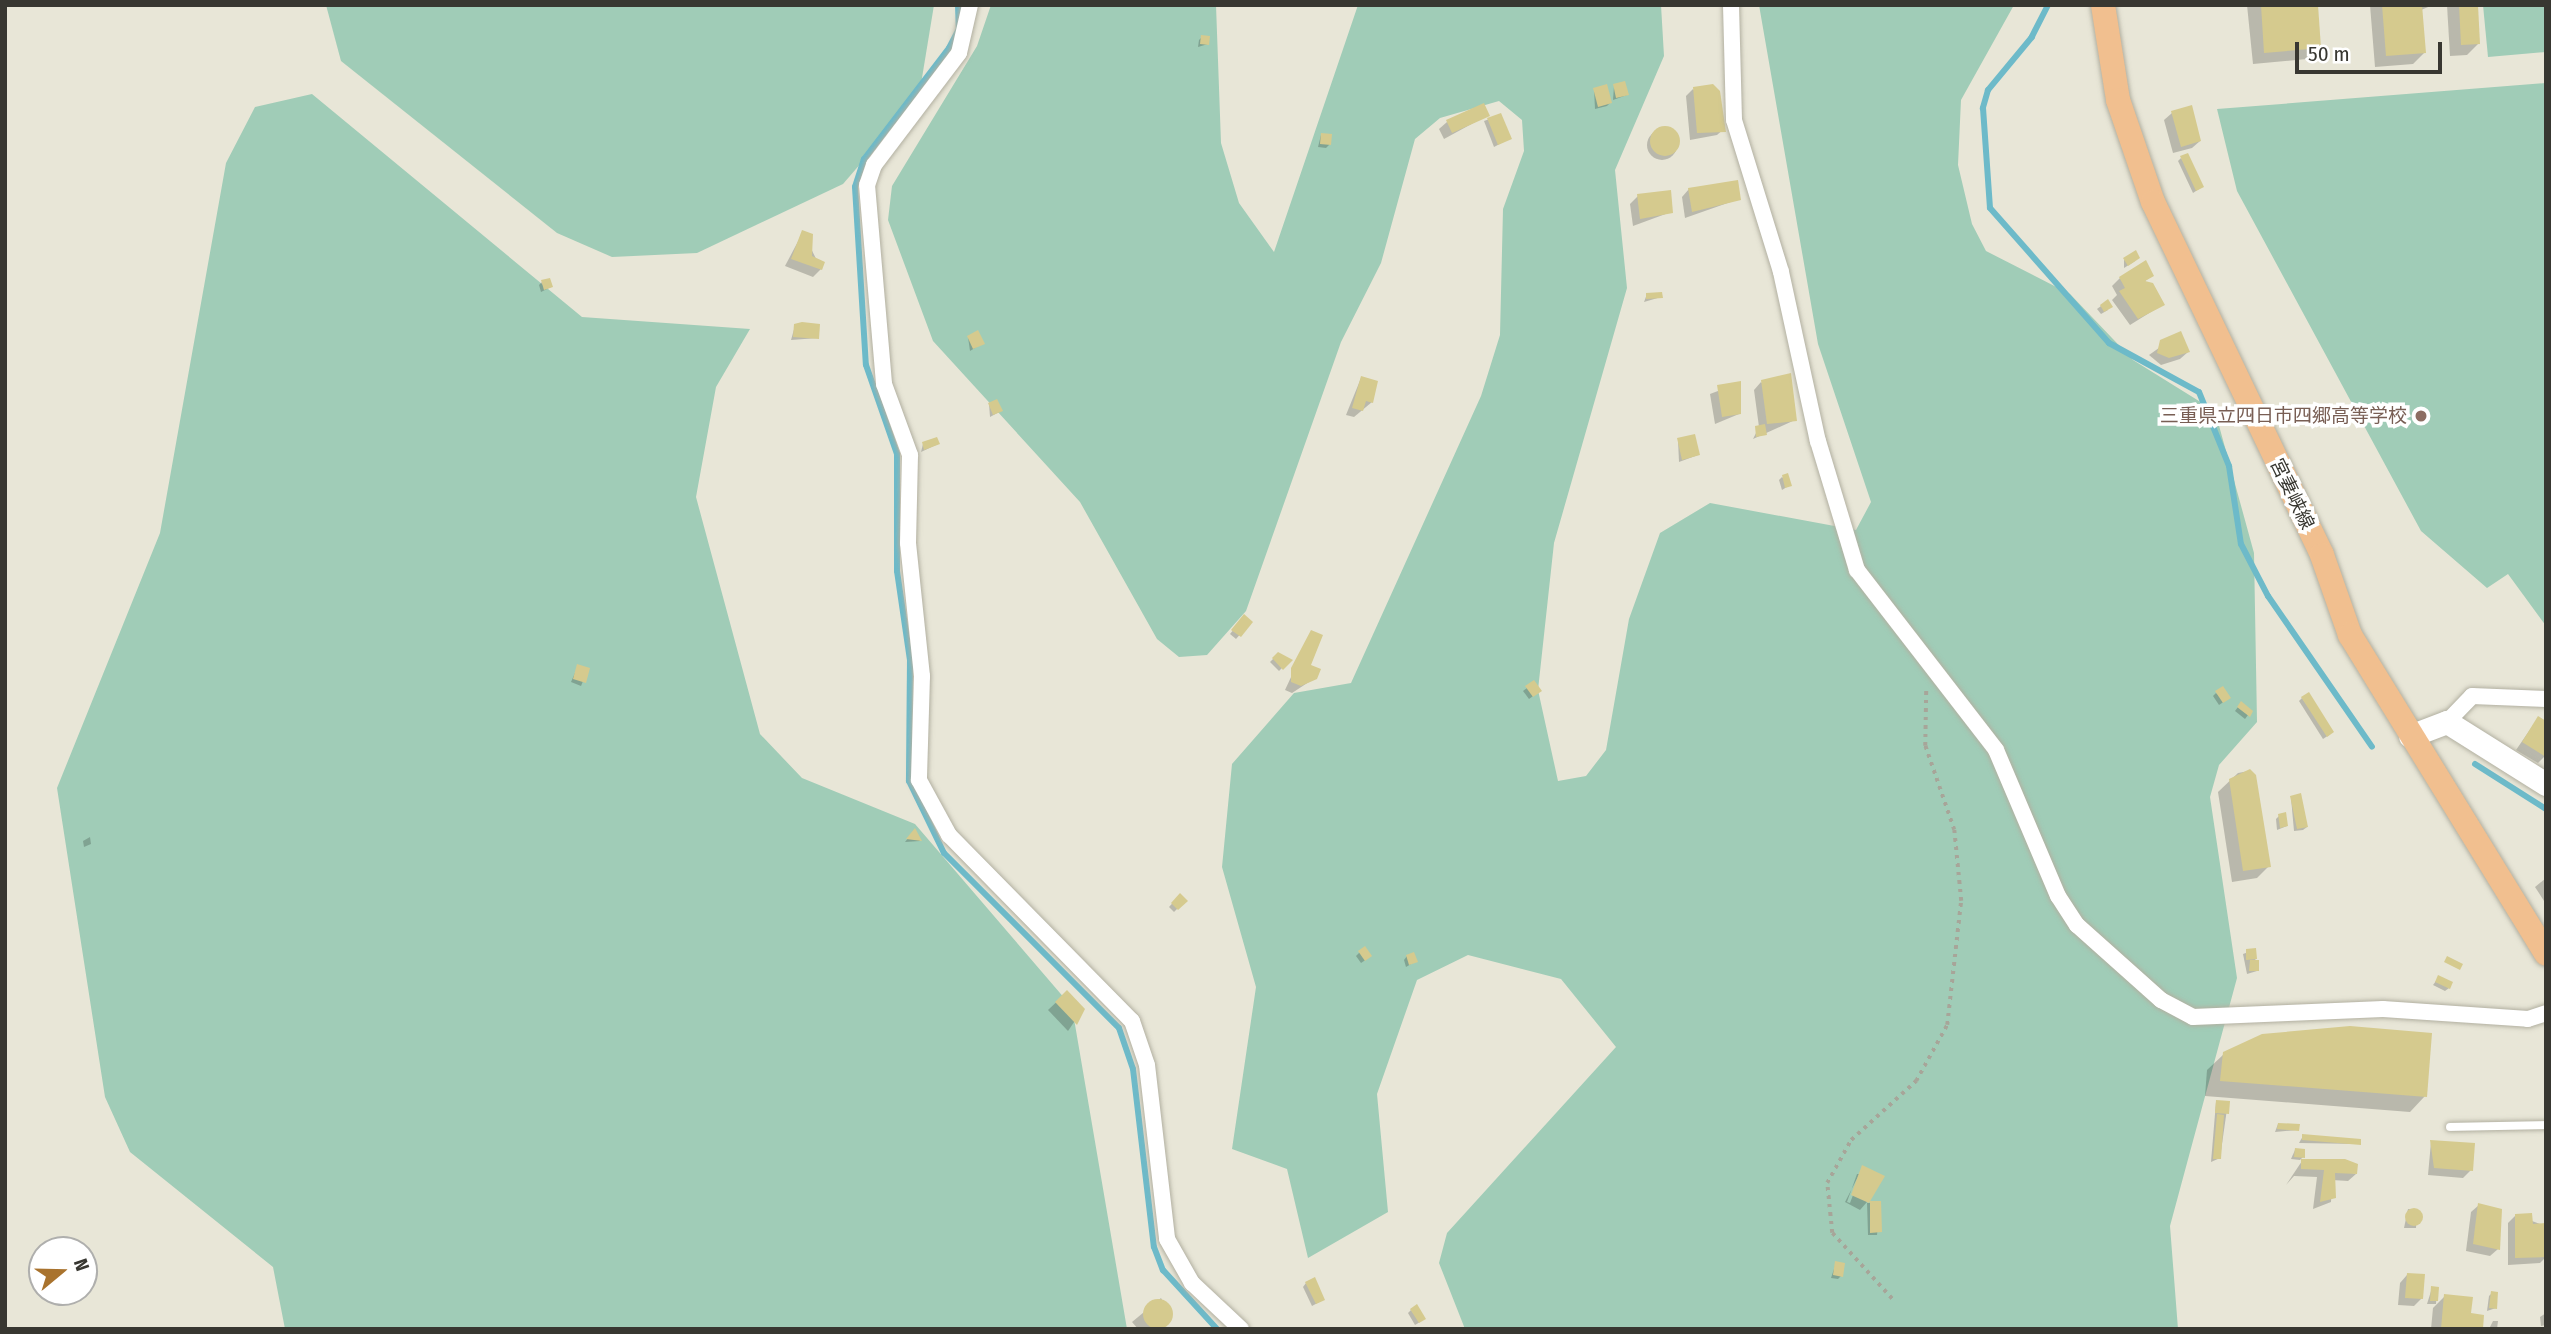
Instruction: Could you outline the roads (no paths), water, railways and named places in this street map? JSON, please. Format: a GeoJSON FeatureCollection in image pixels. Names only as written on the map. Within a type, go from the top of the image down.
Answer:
{"type":"FeatureCollection","features":[{"type":"Feature","properties":{"kind":"main road","name":"宮妻峡線"},"geometry":{"type":"LineString","coordinates":[[2103,5],[2118,100],[2153,202],[2322,555],[2350,635],[2546,954]]}},
{"type":"Feature","properties":{"kind":"main road"},"geometry":{"type":"LineString","coordinates":[[2410,736],[2447,722],[2546,784]]}},
{"type":"Feature","properties":{"kind":"street"},"geometry":{"type":"LineString","coordinates":[[970,5],[959,53],[874,165],[867,185],[884,384],[910,455],[908,543],[922,676],[919,780],[949,835],[1132,1021],[1147,1065],[1167,1239],[1192,1283],[1241,1329]]}},
{"type":"Feature","properties":{"kind":"street"},"geometry":{"type":"LineString","coordinates":[[1731,5],[1734,120],[1782,272],[1818,441],[1857,569],[1996,750],[2058,896],[2077,925],[2111,960],[2185,1015],[2383,1009],[2528,1019],[2546,1013]]}},
{"type":"Feature","properties":{"kind":"street"},"geometry":{"type":"LineString","coordinates":[[2447,722],[2472,696],[2546,699]]}},
{"type":"Feature","properties":{"kind":"lane"},"geometry":{"type":"LineString","coordinates":[[2450,1127],[2546,1125]]}},
{"type":"Feature","properties":{"kind":"waterway"},"geometry":{"type":"LineString","coordinates":[[958,5],[959,29],[949,48],[864,159],[855,187],[866,365],[897,454],[897,571],[910,660],[909,781],[944,853],[1119,1028],[1133,1069],[1154,1247],[1163,1270],[1217,1329]]}},
{"type":"Feature","properties":{"kind":"waterway"},"geometry":{"type":"LineString","coordinates":[[2048,5],[2032,37],[1988,90],[1983,108],[1990,208],[2109,343],[2199,392],[2229,466],[2241,544],[2268,596],[2372,747]]}},
{"type":"Feature","properties":{"kind":"waterway"},"geometry":{"type":"LineString","coordinates":[[2475,764],[2546,809]]}},
{"type":"Feature","properties":{"kind":"place","name":"三重県立四日市四郷高等学校"},"geometry":{"type":"Point","coordinates":[2421,416]}}]}
